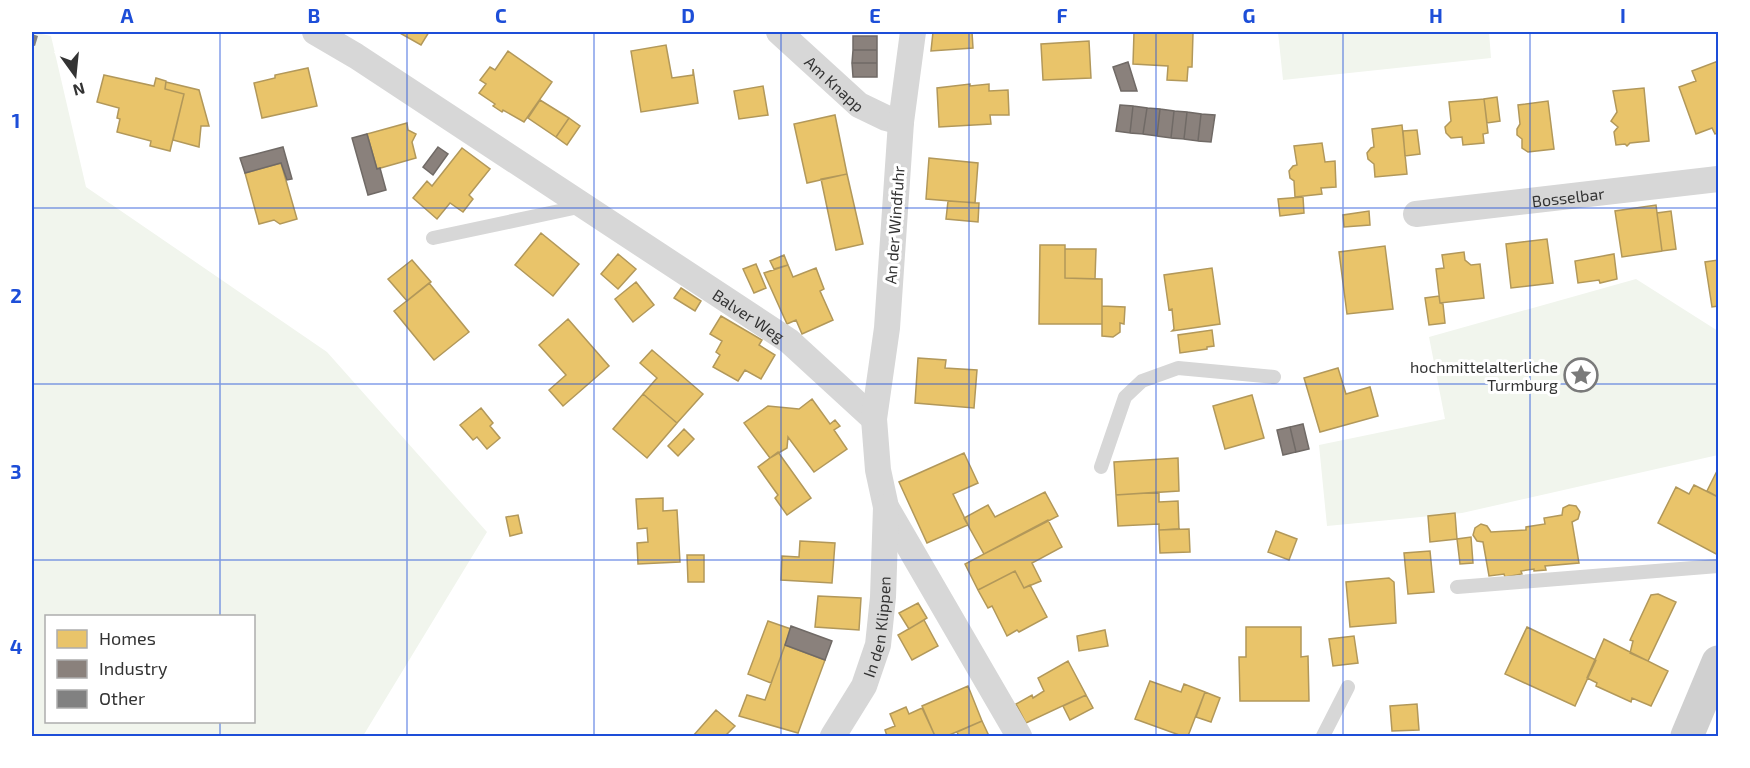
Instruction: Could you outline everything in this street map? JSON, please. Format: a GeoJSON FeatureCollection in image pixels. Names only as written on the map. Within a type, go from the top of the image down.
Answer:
{"type":"FeatureCollection","features":[{"type":"Feature","properties":{"kind":"main road"},"geometry":{"type":"LineString","coordinates":[[1687,736],[1719,662]]}},
{"type":"Feature","properties":{"kind":"street","name":"Balver Weg"},"geometry":{"type":"LineString","coordinates":[[315,32],[356,56],[789,341],[874,418]]}},
{"type":"Feature","properties":{"kind":"street","name":"Am Knapp"},"geometry":{"type":"LineString","coordinates":[[778,32],[859,105],[886,118],[901,122]]}},
{"type":"Feature","properties":{"kind":"street","name":"An der Windfuhr"},"geometry":{"type":"LineString","coordinates":[[874,418],[887,327],[901,122],[913,32]]}},
{"type":"Feature","properties":{"kind":"street","name":"Bosselbar"},"geometry":{"type":"LineString","coordinates":[[1416,214],[1719,179]]}},
{"type":"Feature","properties":{"kind":"street"},"geometry":{"type":"LineString","coordinates":[[874,418],[878,470],[886,507],[1019,736]]}},
{"type":"Feature","properties":{"kind":"street","name":"In den Klippen"},"geometry":{"type":"LineString","coordinates":[[833,736],[864,686],[878,645],[883,597],[886,507]]}},
{"type":"Feature","properties":{"kind":"lane"},"geometry":{"type":"LineString","coordinates":[[433,238],[583,206]]}},
{"type":"Feature","properties":{"kind":"lane"},"geometry":{"type":"LineString","coordinates":[[1101,467],[1125,397],[1142,381],[1178,368],[1274,377]]}},
{"type":"Feature","properties":{"kind":"lane"},"geometry":{"type":"LineString","coordinates":[[1457,587],[1719,566]]}},
{"type":"Feature","properties":{"kind":"lane"},"geometry":{"type":"LineString","coordinates":[[1323,736],[1348,687]]}},
{"type":"Feature","properties":{"kind":"shaded area"},"geometry":{"type":"Polygon","coordinates":[[[32,32],[51,36],[86,187],[327,352],[487,532],[363,736],[32,736],[32,32]]]}},
{"type":"Feature","properties":{"kind":"shaded area"},"geometry":{"type":"Polygon","coordinates":[[[1278,32],[1489,32],[1491,58],[1283,80],[1278,32]]]}},
{"type":"Feature","properties":{"kind":"shaded area"},"geometry":{"type":"Polygon","coordinates":[[[1636,279],[1718,331],[1718,455],[1462,513],[1327,526],[1319,445],[1445,419],[1429,337],[1636,279]]]}},
{"type":"Feature","properties":{"kind":"building: Homes"},"geometry":{"type":"Polygon","coordinates":[[[398,32],[429,32],[421,45],[398,32]]]}},
{"type":"Feature","properties":{"kind":"building: Homes"},"geometry":{"type":"Polygon","coordinates":[[[933,32],[972,32],[973,48],[931,51],[933,32]]]}},
{"type":"Feature","properties":{"kind":"building: Homes"},"geometry":{"type":"Polygon","coordinates":[[[1134,32],[1193,33],[1192,67],[1188,67],[1187,81],[1167,80],[1168,66],[1133,64],[1134,32]]]}},
{"type":"Feature","properties":{"kind":"building: Homes"},"geometry":{"type":"Polygon","coordinates":[[[1089,41],[1091,78],[1043,80],[1041,44],[1089,41]]]}},
{"type":"Feature","properties":{"kind":"building: Homes"},"geometry":{"type":"Polygon","coordinates":[[[666,45],[672,78],[693,75],[693,69],[698,103],[641,112],[631,51],[666,45]]]}},
{"type":"Feature","properties":{"kind":"building: Homes"},"geometry":{"type":"Polygon","coordinates":[[[508,51],[552,82],[524,122],[503,110],[502,112],[479,93],[486,84],[480,80],[490,67],[495,70],[508,51]]]}},
{"type":"Feature","properties":{"kind":"building: Homes"},"geometry":{"type":"Polygon","coordinates":[[[1718,61],[1718,132],[1715,134],[1712,128],[1696,134],[1679,87],[1696,81],[1692,71],[1718,61]]]}},
{"type":"Feature","properties":{"kind":"building: Homes"},"geometry":{"type":"Polygon","coordinates":[[[308,68],[317,106],[262,118],[254,83],[275,78],[275,75],[308,68]]]}},
{"type":"Feature","properties":{"kind":"building: Homes"},"geometry":{"type":"Polygon","coordinates":[[[104,75],[154,86],[156,78],[166,81],[165,89],[184,94],[170,151],[150,146],[151,141],[117,132],[120,119],[117,118],[119,108],[97,102],[104,75]]]}},
{"type":"Feature","properties":{"kind":"building: Homes"},"geometry":{"type":"Polygon","coordinates":[[[166,82],[199,90],[209,126],[201,126],[199,147],[173,140],[184,94],[165,89],[166,82]]]}},
{"type":"Feature","properties":{"kind":"building: Homes"},"geometry":{"type":"Polygon","coordinates":[[[970,84],[970,86],[989,84],[989,91],[1008,90],[1009,115],[990,115],[991,124],[939,127],[937,88],[970,84]]]}},
{"type":"Feature","properties":{"kind":"building: Homes"},"geometry":{"type":"Polygon","coordinates":[[[763,86],[768,115],[739,119],[734,91],[763,86]]]}},
{"type":"Feature","properties":{"kind":"building: Homes"},"geometry":{"type":"Polygon","coordinates":[[[1644,88],[1649,141],[1630,143],[1627,146],[1625,144],[1616,145],[1614,132],[1618,127],[1611,121],[1617,112],[1613,91],[1644,88]]]}},
{"type":"Feature","properties":{"kind":"building: Homes"},"geometry":{"type":"Polygon","coordinates":[[[1497,97],[1500,121],[1487,123],[1484,99],[1497,97]]]}},
{"type":"Feature","properties":{"kind":"building: Homes"},"geometry":{"type":"Polygon","coordinates":[[[1484,99],[1488,133],[1483,134],[1484,143],[1463,145],[1462,137],[1451,138],[1446,133],[1445,127],[1451,121],[1449,102],[1484,99]]]}},
{"type":"Feature","properties":{"kind":"building: Homes"},"geometry":{"type":"Polygon","coordinates":[[[540,100],[569,118],[556,137],[528,118],[540,100]]]}},
{"type":"Feature","properties":{"kind":"building: Homes"},"geometry":{"type":"Polygon","coordinates":[[[1548,101],[1554,149],[1528,152],[1522,148],[1522,139],[1517,135],[1520,124],[1518,105],[1548,101]]]}},
{"type":"Feature","properties":{"kind":"building: Homes"},"geometry":{"type":"Polygon","coordinates":[[[835,115],[847,174],[807,183],[794,124],[835,115]]]}},
{"type":"Feature","properties":{"kind":"building: Homes"},"geometry":{"type":"Polygon","coordinates":[[[569,118],[580,126],[567,145],[556,137],[569,118]]]}},
{"type":"Feature","properties":{"kind":"building: Homes"},"geometry":{"type":"Polygon","coordinates":[[[407,123],[408,130],[416,134],[412,142],[416,158],[377,169],[367,134],[407,123]]]}},
{"type":"Feature","properties":{"kind":"building: Homes"},"geometry":{"type":"Polygon","coordinates":[[[1402,125],[1407,174],[1375,177],[1374,164],[1368,159],[1367,153],[1374,147],[1372,129],[1402,125]]]}},
{"type":"Feature","properties":{"kind":"building: Homes"},"geometry":{"type":"Polygon","coordinates":[[[1417,130],[1420,154],[1405,156],[1403,131],[1417,130]]]}},
{"type":"Feature","properties":{"kind":"building: Homes"},"geometry":{"type":"Polygon","coordinates":[[[1322,143],[1325,162],[1335,161],[1336,187],[1321,188],[1322,194],[1295,197],[1294,181],[1290,178],[1289,171],[1297,165],[1294,146],[1322,143]]]}},
{"type":"Feature","properties":{"kind":"building: Homes"},"geometry":{"type":"Polygon","coordinates":[[[462,148],[490,169],[469,195],[473,199],[463,212],[450,203],[437,219],[413,198],[427,181],[432,186],[462,148]]]}},
{"type":"Feature","properties":{"kind":"building: Homes"},"geometry":{"type":"Polygon","coordinates":[[[929,158],[978,163],[975,203],[926,199],[929,158]]]}},
{"type":"Feature","properties":{"kind":"building: Homes"},"geometry":{"type":"Polygon","coordinates":[[[281,163],[297,219],[280,224],[274,220],[259,224],[245,173],[281,163]]]}},
{"type":"Feature","properties":{"kind":"building: Homes"},"geometry":{"type":"Polygon","coordinates":[[[847,174],[863,244],[836,250],[821,179],[847,174]]]}},
{"type":"Feature","properties":{"kind":"building: Homes"},"geometry":{"type":"Polygon","coordinates":[[[1303,197],[1304,213],[1280,216],[1278,199],[1303,197]]]}},
{"type":"Feature","properties":{"kind":"building: Homes"},"geometry":{"type":"Polygon","coordinates":[[[948,201],[979,203],[978,222],[946,219],[948,201]]]}},
{"type":"Feature","properties":{"kind":"building: Homes"},"geometry":{"type":"Polygon","coordinates":[[[1656,205],[1662,251],[1622,257],[1615,211],[1656,205]]]}},
{"type":"Feature","properties":{"kind":"building: Homes"},"geometry":{"type":"Polygon","coordinates":[[[1369,211],[1370,225],[1344,227],[1343,215],[1369,211]]]}},
{"type":"Feature","properties":{"kind":"building: Homes"},"geometry":{"type":"Polygon","coordinates":[[[1671,211],[1676,249],[1662,251],[1657,213],[1671,211]]]}},
{"type":"Feature","properties":{"kind":"building: Homes"},"geometry":{"type":"Polygon","coordinates":[[[541,233],[579,264],[553,296],[515,265],[541,233]]]}},
{"type":"Feature","properties":{"kind":"building: Homes"},"geometry":{"type":"Polygon","coordinates":[[[1547,239],[1553,283],[1511,288],[1506,244],[1547,239]]]}},
{"type":"Feature","properties":{"kind":"building: Homes"},"geometry":{"type":"Polygon","coordinates":[[[1040,245],[1065,245],[1065,278],[1102,279],[1102,324],[1039,324],[1040,245]]]}},
{"type":"Feature","properties":{"kind":"building: Homes"},"geometry":{"type":"Polygon","coordinates":[[[1385,246],[1393,309],[1347,314],[1339,252],[1385,246]]]}},
{"type":"Feature","properties":{"kind":"building: Homes"},"geometry":{"type":"Polygon","coordinates":[[[1065,249],[1096,249],[1095,279],[1065,278],[1065,249]]]}},
{"type":"Feature","properties":{"kind":"building: Homes"},"geometry":{"type":"Polygon","coordinates":[[[1464,252],[1465,260],[1471,265],[1480,264],[1484,298],[1440,303],[1436,269],[1444,268],[1442,255],[1464,252]]]}},
{"type":"Feature","properties":{"kind":"building: Homes"},"geometry":{"type":"Polygon","coordinates":[[[618,254],[636,269],[618,289],[601,274],[618,254]]]}},
{"type":"Feature","properties":{"kind":"building: Homes"},"geometry":{"type":"Polygon","coordinates":[[[1614,254],[1617,279],[1600,283],[1599,280],[1578,283],[1575,261],[1614,254]]]}},
{"type":"Feature","properties":{"kind":"building: Homes"},"geometry":{"type":"Polygon","coordinates":[[[784,255],[788,265],[774,269],[770,261],[784,255]]]}},
{"type":"Feature","properties":{"kind":"building: Homes"},"geometry":{"type":"Polygon","coordinates":[[[412,260],[431,282],[407,301],[388,279],[412,260]]]}},
{"type":"Feature","properties":{"kind":"building: Homes"},"geometry":{"type":"Polygon","coordinates":[[[1718,260],[1718,306],[1712,307],[1705,262],[1718,260]]]}},
{"type":"Feature","properties":{"kind":"building: Homes"},"geometry":{"type":"Polygon","coordinates":[[[756,264],[766,288],[754,293],[743,269],[756,264]]]}},
{"type":"Feature","properties":{"kind":"building: Homes"},"geometry":{"type":"Polygon","coordinates":[[[788,265],[793,277],[816,268],[824,289],[820,291],[833,320],[802,334],[796,320],[787,324],[764,273],[788,265]]]}},
{"type":"Feature","properties":{"kind":"building: Homes"},"geometry":{"type":"Polygon","coordinates":[[[1212,268],[1220,324],[1172,331],[1174,329],[1172,309],[1169,310],[1164,275],[1212,268]]]}},
{"type":"Feature","properties":{"kind":"building: Homes"},"geometry":{"type":"Polygon","coordinates":[[[636,282],[654,305],[633,322],[615,299],[636,282]]]}},
{"type":"Feature","properties":{"kind":"building: Homes"},"geometry":{"type":"Polygon","coordinates":[[[429,283],[469,332],[434,360],[394,311],[429,283]]]}},
{"type":"Feature","properties":{"kind":"building: Homes"},"geometry":{"type":"Polygon","coordinates":[[[681,288],[701,301],[695,311],[674,298],[681,288]]]}},
{"type":"Feature","properties":{"kind":"building: Homes"},"geometry":{"type":"Polygon","coordinates":[[[1439,296],[1440,303],[1443,304],[1445,323],[1429,325],[1425,298],[1439,296]]]}},
{"type":"Feature","properties":{"kind":"building: Homes"},"geometry":{"type":"Polygon","coordinates":[[[1102,306],[1125,307],[1124,324],[1120,323],[1120,332],[1113,337],[1102,336],[1102,306]]]}},
{"type":"Feature","properties":{"kind":"building: Homes"},"geometry":{"type":"Polygon","coordinates":[[[721,316],[762,340],[759,345],[775,355],[761,379],[745,370],[738,381],[713,367],[720,355],[716,352],[722,341],[710,334],[721,316]]]}},
{"type":"Feature","properties":{"kind":"building: Homes"},"geometry":{"type":"Polygon","coordinates":[[[568,319],[609,366],[563,406],[549,390],[566,375],[539,345],[568,319]]]}},
{"type":"Feature","properties":{"kind":"building: Homes"},"geometry":{"type":"Polygon","coordinates":[[[1212,330],[1214,346],[1180,353],[1178,335],[1212,330]]]}},
{"type":"Feature","properties":{"kind":"building: Homes"},"geometry":{"type":"Polygon","coordinates":[[[652,350],[703,394],[677,423],[643,394],[657,378],[640,363],[652,350]]]}},
{"type":"Feature","properties":{"kind":"building: Homes"},"geometry":{"type":"Polygon","coordinates":[[[918,358],[946,360],[945,368],[977,370],[974,408],[915,403],[918,358]]]}},
{"type":"Feature","properties":{"kind":"building: Homes"},"geometry":{"type":"Polygon","coordinates":[[[1338,368],[1346,394],[1370,387],[1378,416],[1320,432],[1304,378],[1338,368]]]}},
{"type":"Feature","properties":{"kind":"building: Homes"},"geometry":{"type":"Polygon","coordinates":[[[643,394],[677,423],[647,458],[613,429],[643,394]]]}},
{"type":"Feature","properties":{"kind":"building: Homes"},"geometry":{"type":"Polygon","coordinates":[[[1252,395],[1264,438],[1225,449],[1213,406],[1252,395]]]}},
{"type":"Feature","properties":{"kind":"building: Homes"},"geometry":{"type":"Polygon","coordinates":[[[812,399],[830,424],[835,420],[840,426],[834,430],[847,449],[814,472],[788,437],[787,448],[770,458],[744,423],[768,406],[799,409],[812,399]]]}},
{"type":"Feature","properties":{"kind":"building: Homes"},"geometry":{"type":"Polygon","coordinates":[[[481,408],[493,423],[490,426],[500,438],[487,449],[477,437],[473,440],[460,425],[481,408]]]}},
{"type":"Feature","properties":{"kind":"building: Homes"},"geometry":{"type":"Polygon","coordinates":[[[684,429],[694,439],[678,456],[668,446],[684,429]]]}},
{"type":"Feature","properties":{"kind":"building: Homes"},"geometry":{"type":"Polygon","coordinates":[[[778,452],[811,498],[787,515],[775,498],[778,495],[758,467],[778,452]]]}},
{"type":"Feature","properties":{"kind":"building: Homes"},"geometry":{"type":"Polygon","coordinates":[[[964,453],[978,483],[953,494],[968,525],[927,543],[899,482],[964,453]]]}},
{"type":"Feature","properties":{"kind":"building: Homes"},"geometry":{"type":"Polygon","coordinates":[[[1178,458],[1179,491],[1116,495],[1114,462],[1178,458]]]}},
{"type":"Feature","properties":{"kind":"building: Homes"},"geometry":{"type":"Polygon","coordinates":[[[1718,469],[1718,497],[1707,491],[1718,469]]]}},
{"type":"Feature","properties":{"kind":"building: Homes"},"geometry":{"type":"Polygon","coordinates":[[[1694,485],[1718,497],[1718,555],[1658,523],[1676,487],[1689,494],[1694,485]]]}},
{"type":"Feature","properties":{"kind":"building: Homes"},"geometry":{"type":"Polygon","coordinates":[[[1045,492],[1058,516],[984,554],[964,518],[988,505],[995,517],[1045,492]]]}},
{"type":"Feature","properties":{"kind":"building: Homes"},"geometry":{"type":"Polygon","coordinates":[[[1159,492],[1159,502],[1178,501],[1179,529],[1159,530],[1159,524],[1118,526],[1116,495],[1159,492]]]}},
{"type":"Feature","properties":{"kind":"building: Homes"},"geometry":{"type":"Polygon","coordinates":[[[663,498],[663,511],[677,510],[680,562],[638,564],[637,543],[648,542],[647,528],[638,529],[636,499],[663,498]]]}},
{"type":"Feature","properties":{"kind":"building: Homes"},"geometry":{"type":"Polygon","coordinates":[[[1569,505],[1576,506],[1580,512],[1578,519],[1572,522],[1579,563],[1545,566],[1546,570],[1521,571],[1522,574],[1505,577],[1504,574],[1489,576],[1483,542],[1477,541],[1473,535],[1475,528],[1481,524],[1487,526],[1491,532],[1526,530],[1526,527],[1545,524],[1544,518],[1562,515],[1563,508],[1569,505]]]}},
{"type":"Feature","properties":{"kind":"building: Homes"},"geometry":{"type":"Polygon","coordinates":[[[1455,513],[1457,539],[1430,542],[1428,516],[1455,513]]]}},
{"type":"Feature","properties":{"kind":"building: Homes"},"geometry":{"type":"Polygon","coordinates":[[[518,515],[522,533],[510,536],[506,517],[518,515]]]}},
{"type":"Feature","properties":{"kind":"building: Homes"},"geometry":{"type":"Polygon","coordinates":[[[1048,520],[1062,547],[1032,563],[1041,581],[1024,588],[1015,571],[978,590],[965,564],[1048,520]]]}},
{"type":"Feature","properties":{"kind":"building: Homes"},"geometry":{"type":"Polygon","coordinates":[[[1189,529],[1190,552],[1160,553],[1159,530],[1189,529]]]}},
{"type":"Feature","properties":{"kind":"building: Homes"},"geometry":{"type":"Polygon","coordinates":[[[1276,531],[1297,539],[1289,560],[1268,552],[1276,531]]]}},
{"type":"Feature","properties":{"kind":"building: Homes"},"geometry":{"type":"Polygon","coordinates":[[[1471,537],[1473,563],[1460,564],[1457,539],[1471,537]]]}},
{"type":"Feature","properties":{"kind":"building: Homes"},"geometry":{"type":"Polygon","coordinates":[[[800,541],[835,543],[832,583],[781,580],[782,556],[799,557],[800,541]]]}},
{"type":"Feature","properties":{"kind":"building: Homes"},"geometry":{"type":"Polygon","coordinates":[[[1430,551],[1434,592],[1408,594],[1404,553],[1430,551]]]}},
{"type":"Feature","properties":{"kind":"building: Homes"},"geometry":{"type":"Polygon","coordinates":[[[687,555],[704,555],[704,582],[688,582],[687,555]]]}},
{"type":"Feature","properties":{"kind":"building: Homes"},"geometry":{"type":"Polygon","coordinates":[[[1015,571],[1024,588],[1030,585],[1047,617],[1007,636],[992,606],[988,608],[978,590],[1015,571]]]}},
{"type":"Feature","properties":{"kind":"building: Homes"},"geometry":{"type":"Polygon","coordinates":[[[1389,578],[1394,582],[1396,623],[1350,627],[1346,582],[1389,578]]]}},
{"type":"Feature","properties":{"kind":"building: Homes"},"geometry":{"type":"Polygon","coordinates":[[[1658,594],[1676,602],[1648,661],[1630,653],[1633,641],[1630,640],[1651,595],[1658,594]]]}},
{"type":"Feature","properties":{"kind":"building: Homes"},"geometry":{"type":"Polygon","coordinates":[[[818,596],[861,598],[859,630],[815,627],[818,596]]]}},
{"type":"Feature","properties":{"kind":"building: Homes"},"geometry":{"type":"Polygon","coordinates":[[[918,603],[927,618],[909,629],[899,613],[918,603]]]}},
{"type":"Feature","properties":{"kind":"building: Homes"},"geometry":{"type":"Polygon","coordinates":[[[924,620],[938,646],[912,660],[898,635],[924,620]]]}},
{"type":"Feature","properties":{"kind":"building: Homes"},"geometry":{"type":"Polygon","coordinates":[[[768,621],[791,629],[771,683],[748,674],[768,621]]]}},
{"type":"Feature","properties":{"kind":"building: Homes"},"geometry":{"type":"Polygon","coordinates":[[[1246,627],[1301,627],[1301,657],[1308,656],[1309,701],[1240,701],[1239,657],[1246,657],[1246,627]]]}},
{"type":"Feature","properties":{"kind":"building: Homes"},"geometry":{"type":"Polygon","coordinates":[[[1527,627],[1596,660],[1575,706],[1505,674],[1527,627]]]}},
{"type":"Feature","properties":{"kind":"building: Homes"},"geometry":{"type":"Polygon","coordinates":[[[1105,630],[1108,646],[1079,651],[1077,636],[1105,630]]]}},
{"type":"Feature","properties":{"kind":"building: Homes"},"geometry":{"type":"Polygon","coordinates":[[[1354,636],[1358,663],[1333,666],[1329,639],[1354,636]]]}},
{"type":"Feature","properties":{"kind":"building: Homes"},"geometry":{"type":"Polygon","coordinates":[[[1604,639],[1668,671],[1651,706],[1632,698],[1631,702],[1596,686],[1597,683],[1587,678],[1604,639]]]}},
{"type":"Feature","properties":{"kind":"building: Homes"},"geometry":{"type":"Polygon","coordinates":[[[785,645],[825,660],[798,733],[739,716],[747,695],[765,700],[785,645]]]}},
{"type":"Feature","properties":{"kind":"building: Homes"},"geometry":{"type":"Polygon","coordinates":[[[1068,661],[1086,695],[1026,723],[1016,704],[1044,691],[1038,678],[1068,661]]]}},
{"type":"Feature","properties":{"kind":"building: Homes"},"geometry":{"type":"Polygon","coordinates":[[[1150,681],[1181,692],[1184,684],[1205,692],[1188,736],[1182,736],[1135,719],[1150,681]]]}},
{"type":"Feature","properties":{"kind":"building: Homes"},"geometry":{"type":"Polygon","coordinates":[[[968,686],[982,721],[947,736],[935,736],[922,706],[968,686]]]}},
{"type":"Feature","properties":{"kind":"building: Homes"},"geometry":{"type":"Polygon","coordinates":[[[1205,692],[1220,698],[1211,722],[1196,717],[1205,692]]]}},
{"type":"Feature","properties":{"kind":"building: Homes"},"geometry":{"type":"Polygon","coordinates":[[[1086,695],[1093,708],[1070,720],[1063,706],[1086,695]]]}},
{"type":"Feature","properties":{"kind":"building: Homes"},"geometry":{"type":"Polygon","coordinates":[[[1417,704],[1419,730],[1392,731],[1390,706],[1417,704]]]}},
{"type":"Feature","properties":{"kind":"building: Homes"},"geometry":{"type":"Polygon","coordinates":[[[906,707],[909,714],[922,708],[935,736],[887,736],[885,730],[895,726],[890,714],[906,707]]]}},
{"type":"Feature","properties":{"kind":"building: Homes"},"geometry":{"type":"Polygon","coordinates":[[[716,710],[735,726],[725,736],[693,736],[716,710]]]}},
{"type":"Feature","properties":{"kind":"building: Homes"},"geometry":{"type":"Polygon","coordinates":[[[982,721],[989,736],[959,736],[957,732],[982,721]]]}},
{"type":"Feature","properties":{"kind":"building: Industry"},"geometry":{"type":"Polygon","coordinates":[[[853,36],[877,36],[877,50],[853,50],[853,36]]]}},
{"type":"Feature","properties":{"kind":"building: Industry"},"geometry":{"type":"Polygon","coordinates":[[[853,50],[877,50],[877,63],[852,63],[853,50]]]}},
{"type":"Feature","properties":{"kind":"building: Industry"},"geometry":{"type":"Polygon","coordinates":[[[1128,62],[1137,91],[1121,91],[1113,67],[1128,62]]]}},
{"type":"Feature","properties":{"kind":"building: Industry"},"geometry":{"type":"Polygon","coordinates":[[[852,63],[877,63],[877,77],[853,77],[852,63]]]}},
{"type":"Feature","properties":{"kind":"building: Industry"},"geometry":{"type":"Polygon","coordinates":[[[1120,105],[1133,106],[1130,133],[1116,131],[1120,105]]]}},
{"type":"Feature","properties":{"kind":"building: Industry"},"geometry":{"type":"Polygon","coordinates":[[[1133,106],[1147,108],[1143,134],[1130,133],[1133,106]]]}},
{"type":"Feature","properties":{"kind":"building: Industry"},"geometry":{"type":"Polygon","coordinates":[[[1147,108],[1160,109],[1157,136],[1143,134],[1147,108]]]}},
{"type":"Feature","properties":{"kind":"building: Industry"},"geometry":{"type":"Polygon","coordinates":[[[1160,109],[1174,111],[1171,138],[1157,136],[1160,109]]]}},
{"type":"Feature","properties":{"kind":"building: Industry"},"geometry":{"type":"Polygon","coordinates":[[[1174,111],[1187,112],[1184,139],[1171,138],[1174,111]]]}},
{"type":"Feature","properties":{"kind":"building: Industry"},"geometry":{"type":"Polygon","coordinates":[[[1187,112],[1201,114],[1198,141],[1184,139],[1187,112]]]}},
{"type":"Feature","properties":{"kind":"building: Industry"},"geometry":{"type":"Polygon","coordinates":[[[1201,114],[1215,115],[1211,142],[1198,141],[1201,114]]]}},
{"type":"Feature","properties":{"kind":"building: Industry"},"geometry":{"type":"Polygon","coordinates":[[[367,134],[386,190],[368,195],[352,138],[367,134]]]}},
{"type":"Feature","properties":{"kind":"building: Industry"},"geometry":{"type":"Polygon","coordinates":[[[283,147],[292,179],[287,180],[281,163],[245,173],[240,158],[283,147]]]}},
{"type":"Feature","properties":{"kind":"building: Industry"},"geometry":{"type":"Polygon","coordinates":[[[438,147],[448,154],[433,175],[423,167],[438,147]]]}},
{"type":"Feature","properties":{"kind":"building: Industry"},"geometry":{"type":"Polygon","coordinates":[[[1303,424],[1309,449],[1296,452],[1290,427],[1303,424]]]}},
{"type":"Feature","properties":{"kind":"building: Industry"},"geometry":{"type":"Polygon","coordinates":[[[1290,427],[1296,452],[1283,455],[1277,430],[1290,427]]]}},
{"type":"Feature","properties":{"kind":"building: Industry"},"geometry":{"type":"Polygon","coordinates":[[[791,626],[832,641],[825,660],[785,645],[791,626]]]}},
{"type":"Feature","properties":{"kind":"building: Other"},"geometry":{"type":"Polygon","coordinates":[[[32,34],[38,36],[35,46],[32,45],[32,34]]]}},
{"type":"Feature","properties":{"kind":"place","name":"hochmittelalterliche Turmburg"},"geometry":{"type":"Point","coordinates":[1581,375]}}]}
